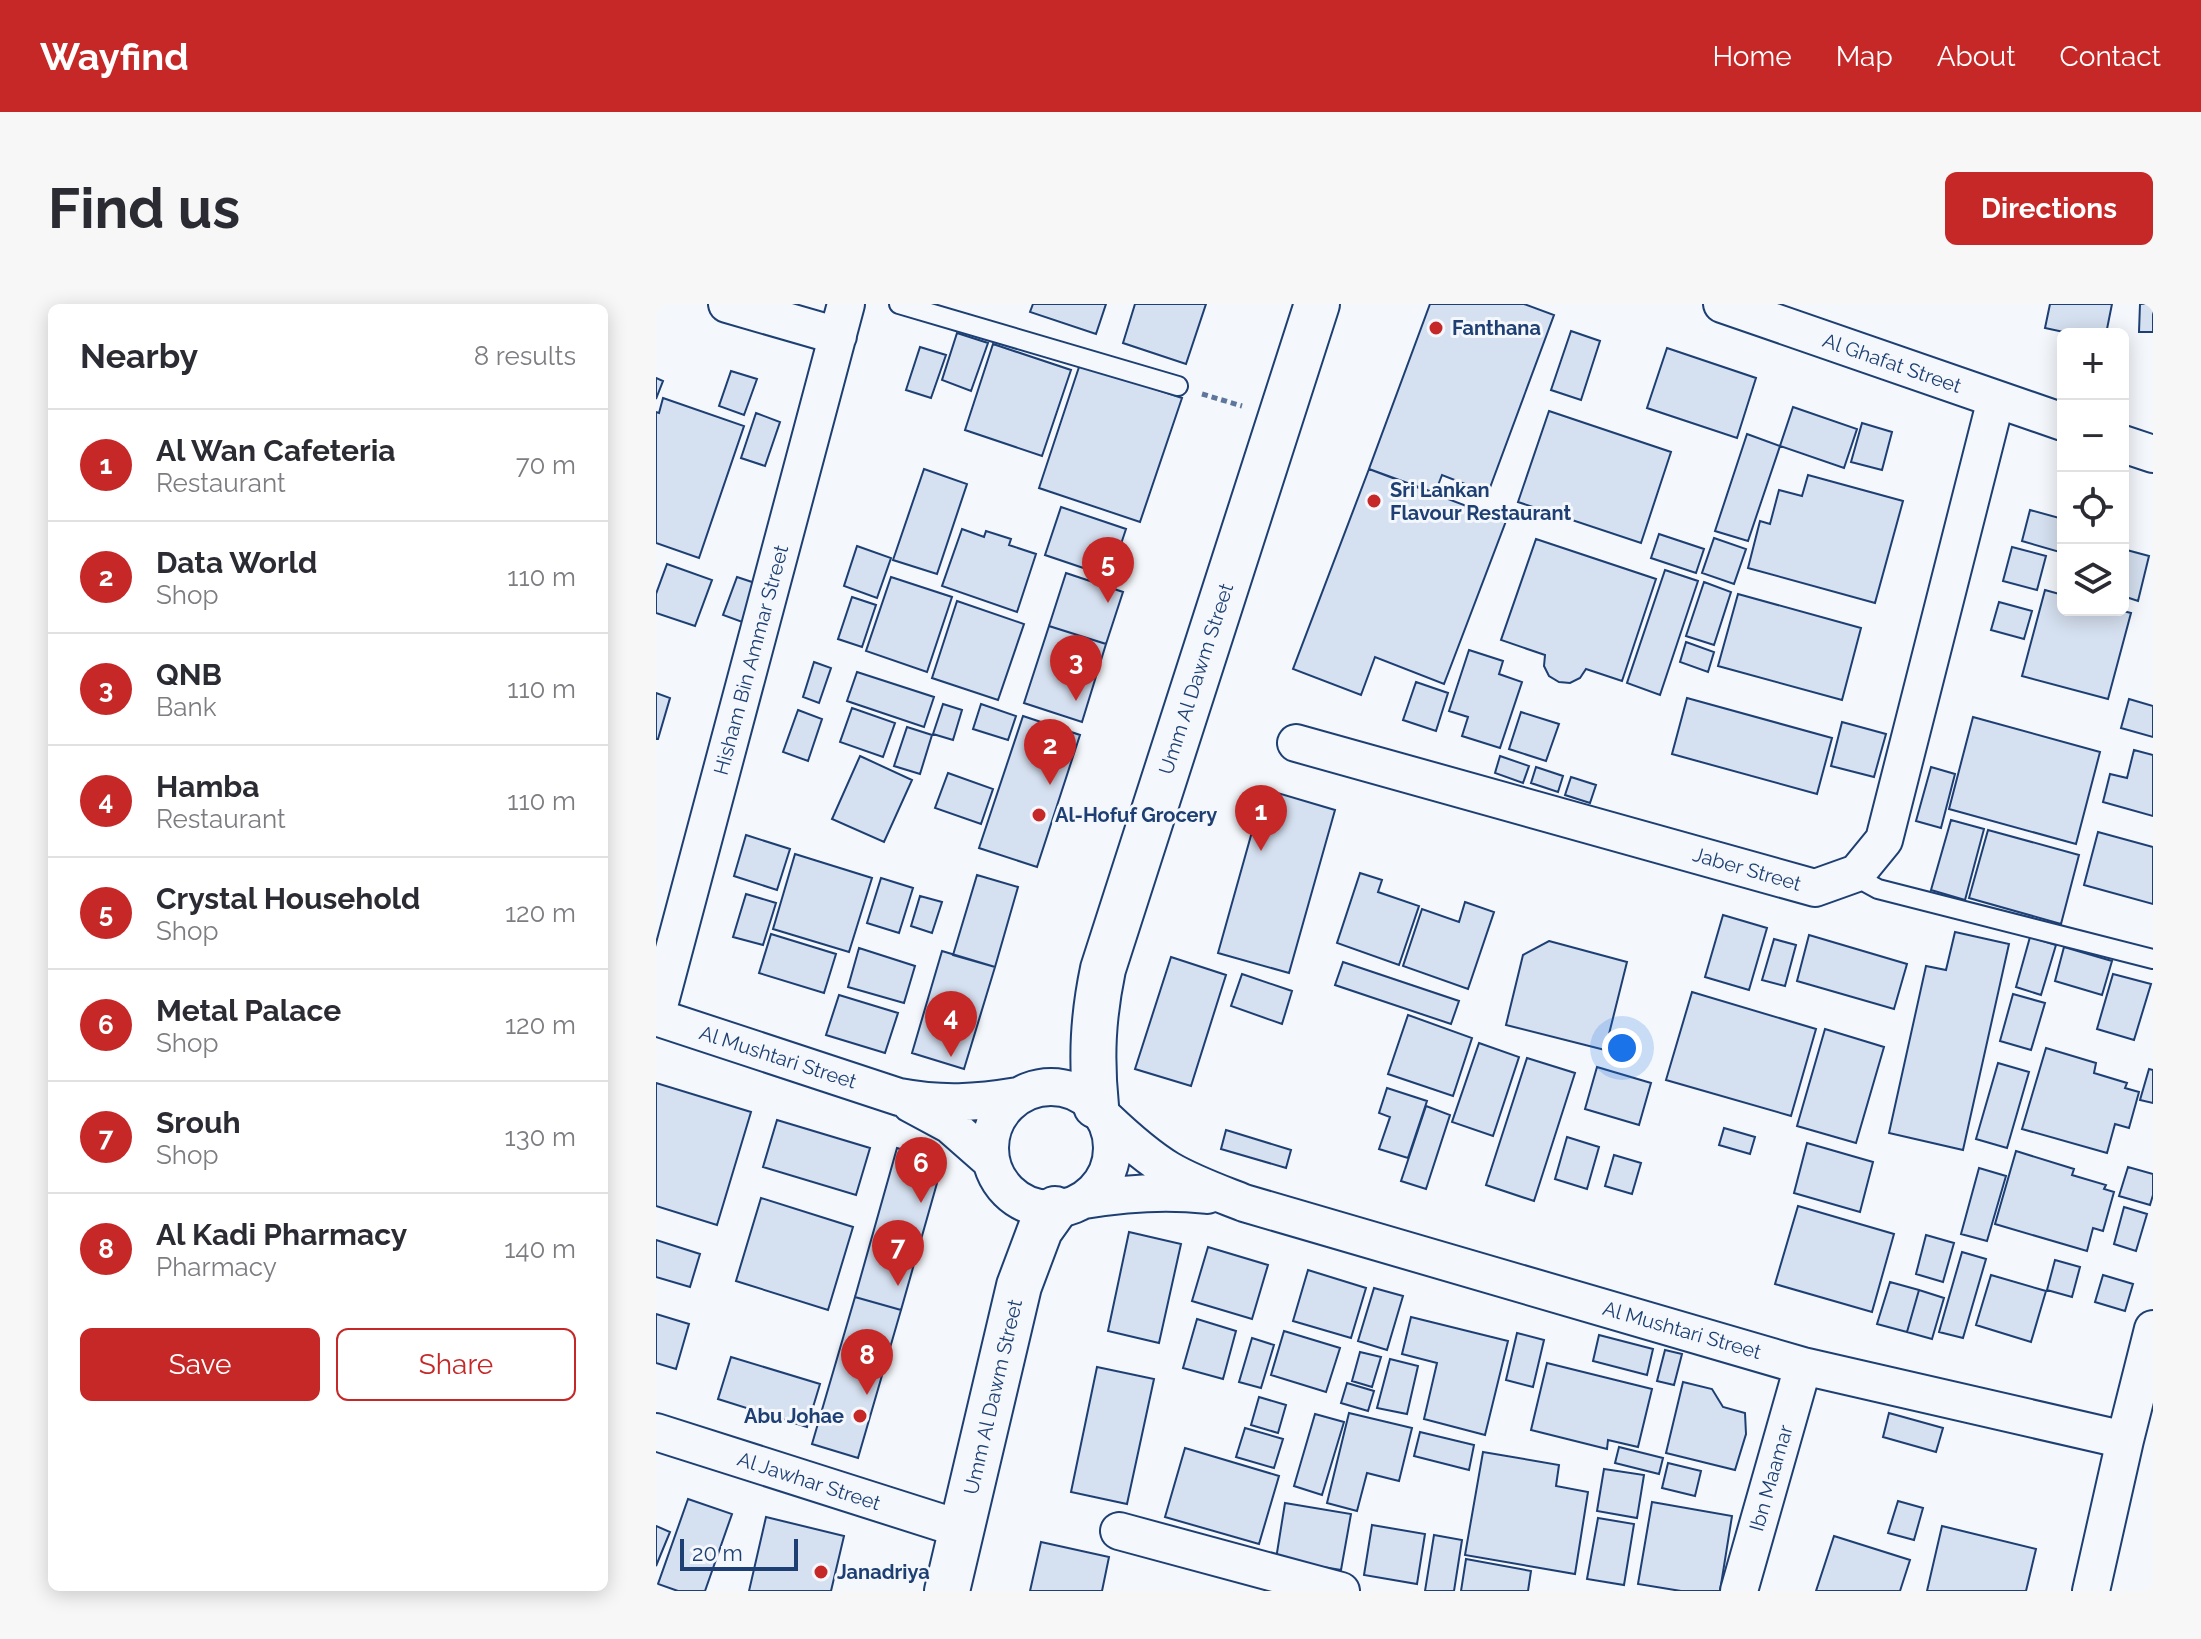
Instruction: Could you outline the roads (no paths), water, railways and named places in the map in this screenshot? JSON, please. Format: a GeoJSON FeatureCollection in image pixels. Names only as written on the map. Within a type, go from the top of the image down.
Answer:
{"type":"FeatureCollection","features":[{"type":"Feature","properties":{"kind":"street"},"geometry":{"type":"LineString","coordinates":[[727,304],[842,320]]}},
{"type":"Feature","properties":{"kind":"street","name":"Umm Al Dawm Street"},"geometry":{"type":"LineString","coordinates":[[1101,1113],[1092,1072],[1092,1037],[1103,969],[1317,304]]}},
{"type":"Feature","properties":{"kind":"street","name":"Al Ghafat Street"},"geometry":{"type":"LineString","coordinates":[[1733,306],[2057,420]]}},
{"type":"Feature","properties":{"kind":"street","name":"Hisham Bin Ammar Street"},"geometry":{"type":"LineString","coordinates":[[656,1017],[842,320]]}},
{"type":"Feature","properties":{"kind":"street"},"geometry":{"type":"LineString","coordinates":[[1857,873],[1884,840],[1996,399]]}},
{"type":"Feature","properties":{"kind":"street"},"geometry":{"type":"LineString","coordinates":[[2129,446],[2153,454]]}},
{"type":"Feature","properties":{"kind":"street","name":"Jaber Street"},"geometry":{"type":"LineString","coordinates":[[1296,743],[1815,888],[1857,873]]}},
{"type":"Feature","properties":{"kind":"street","name":"Al Mushtari Street"},"geometry":{"type":"LineString","coordinates":[[656,1017],[899,1097],[931,1103],[960,1103],[1018,1096]]}},
{"type":"Feature","properties":{"kind":"street"},"geometry":{"type":"LineString","coordinates":[[1050,1086],[1067,1089],[1083,1095],[1101,1113],[1111,1137],[1113,1155],[1108,1172],[1098,1188],[1070,1205],[1038,1208],[1008,1191],[997,1177],[989,1142],[994,1124],[1004,1108],[1018,1096],[1050,1086]]}},
{"type":"Feature","properties":{"kind":"street","name":"Al Mushtari Street"},"geometry":{"type":"LineString","coordinates":[[899,1097],[950,1125],[991,1161]]}},
{"type":"Feature","properties":{"kind":"street","name":"Al Mushtari Street"},"geometry":{"type":"LineString","coordinates":[[1101,1113],[1136,1147],[1169,1170],[1244,1203]]}},
{"type":"Feature","properties":{"kind":"street","name":"Al Mushtari Street"},"geometry":{"type":"LineString","coordinates":[[1070,1205],[1124,1194],[1164,1192],[1204,1195],[1244,1203],[1803,1366],[2125,1440]]}},
{"type":"Feature","properties":{"kind":"street","name":"Umm Al Dawm Street"},"geometry":{"type":"LineString","coordinates":[[947,1591],[1019,1286],[1040,1230],[1070,1205]]}},
{"type":"Feature","properties":{"kind":"street"},"geometry":{"type":"LineString","coordinates":[[2091,1591],[2125,1440],[2151,1343]]}},
{"type":"Feature","properties":{"kind":"street","name":"Ibn Maamar"},"geometry":{"type":"LineString","coordinates":[[1739,1591],[1803,1366]]}},
{"type":"Feature","properties":{"kind":"street","name":"Al Jawhar Street"},"geometry":{"type":"LineString","coordinates":[[656,1432],[961,1529]]}},
{"type":"Feature","properties":{"kind":"street"},"geometry":{"type":"LineString","coordinates":[[1119,1531],[1341,1591]]}},
{"type":"Feature","properties":{"kind":"lane"},"geometry":{"type":"LineString","coordinates":[[899,304],[1178,386]]}},
{"type":"Feature","properties":{"kind":"lane"},"geometry":{"type":"LineString","coordinates":[[1857,873],[1878,889],[2153,959]]}},
{"type":"Feature","properties":{"kind":"place","name":"Fanthana"},"geometry":{"type":"Point","coordinates":[1436,328]}},
{"type":"Feature","properties":{"kind":"place","name":"Sri Lankan Flavour Restaurant"},"geometry":{"type":"Point","coordinates":[1374,501]}},
{"type":"Feature","properties":{"kind":"place","name":"Crystal Household"},"geometry":{"type":"Point","coordinates":[1108,603]}},
{"type":"Feature","properties":{"kind":"place","name":"QNB"},"geometry":{"type":"Point","coordinates":[1076,701]}},
{"type":"Feature","properties":{"kind":"place","name":"Data World"},"geometry":{"type":"Point","coordinates":[1050,785]}},
{"type":"Feature","properties":{"kind":"place","name":"Al-Hofuf Grocery"},"geometry":{"type":"Point","coordinates":[1039,815]}},
{"type":"Feature","properties":{"kind":"place","name":"Al Wan Cafeteria"},"geometry":{"type":"Point","coordinates":[1261,851]}},
{"type":"Feature","properties":{"kind":"place","name":"Hamba"},"geometry":{"type":"Point","coordinates":[951,1057]}},
{"type":"Feature","properties":{"kind":"place","name":"Metal Palace"},"geometry":{"type":"Point","coordinates":[921,1203]}},
{"type":"Feature","properties":{"kind":"place","name":"Srouh"},"geometry":{"type":"Point","coordinates":[898,1286]}},
{"type":"Feature","properties":{"kind":"place","name":"Al Kadi Pharmacy"},"geometry":{"type":"Point","coordinates":[867,1395]}},
{"type":"Feature","properties":{"kind":"place","name":"Abu Johae"},"geometry":{"type":"Point","coordinates":[860,1416]}},
{"type":"Feature","properties":{"kind":"place","name":"Janadriya"},"geometry":{"type":"Point","coordinates":[821,1572]}}]}
